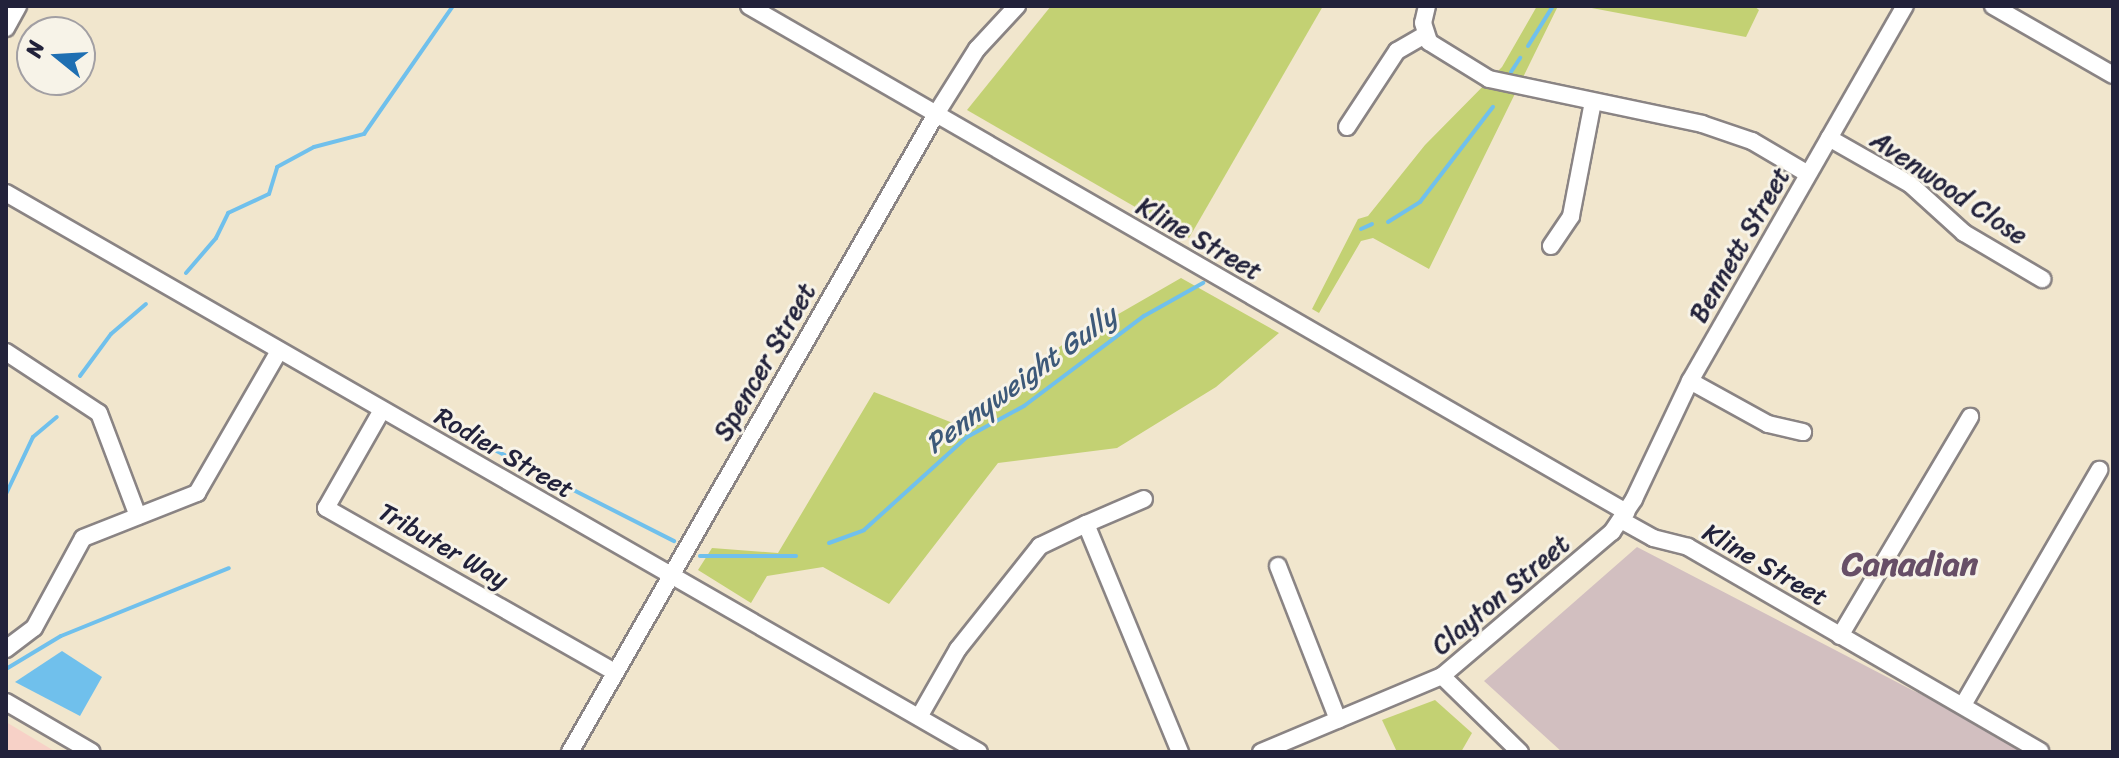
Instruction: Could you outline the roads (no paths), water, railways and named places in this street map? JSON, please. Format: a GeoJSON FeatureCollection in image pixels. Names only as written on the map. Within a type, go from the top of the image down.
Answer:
{"type":"FeatureCollection","features":[{"type":"Feature","properties":{"kind":"street"},"geometry":{"type":"LineString","coordinates":[[6,28],[18,6]]}},
{"type":"Feature","properties":{"kind":"street","name":"Kline Street"},"geometry":{"type":"LineString","coordinates":[[749,6],[1624,516],[1653,538],[1688,547],[2040,751]]}},
{"type":"Feature","properties":{"kind":"street","name":"Spencer Street"},"geometry":{"type":"LineString","coordinates":[[570,752],[936,114],[977,49],[1017,6]]}},
{"type":"Feature","properties":{"kind":"street"},"geometry":{"type":"LineString","coordinates":[[1427,6],[1425,35],[1439,50],[1495,81],[1702,124],[1752,141],[1808,174]]}},
{"type":"Feature","properties":{"kind":"street","name":"Bennett Street"},"geometry":{"type":"LineString","coordinates":[[1624,516],[1690,381],[1905,6]]}},
{"type":"Feature","properties":{"kind":"street"},"geometry":{"type":"LineString","coordinates":[[1993,6],[2113,75]]}},
{"type":"Feature","properties":{"kind":"street"},"geometry":{"type":"LineString","coordinates":[[1347,127],[1397,51],[1425,35]]}},
{"type":"Feature","properties":{"kind":"street"},"geometry":{"type":"LineString","coordinates":[[1551,246],[1570,219],[1593,102]]}},
{"type":"Feature","properties":{"kind":"street","name":"Avenwood Close"},"geometry":{"type":"LineString","coordinates":[[1829,138],[1910,184],[1964,233],[2042,279]]}},
{"type":"Feature","properties":{"kind":"street","name":"Rodier Street"},"geometry":{"type":"LineString","coordinates":[[6,193],[979,752]]}},
{"type":"Feature","properties":{"kind":"street"},"geometry":{"type":"LineString","coordinates":[[6,649],[34,628],[82,539],[197,493],[279,351]]}},
{"type":"Feature","properties":{"kind":"street"},"geometry":{"type":"LineString","coordinates":[[6,352],[99,413],[138,516]]}},
{"type":"Feature","properties":{"kind":"street"},"geometry":{"type":"LineString","coordinates":[[1690,381],[1768,424],[1803,432]]}},
{"type":"Feature","properties":{"kind":"street","name":"Tributer Way"},"geometry":{"type":"LineString","coordinates":[[382,410],[326,508],[615,672]]}},
{"type":"Feature","properties":{"kind":"street"},"geometry":{"type":"LineString","coordinates":[[1840,636],[1970,417]]}},
{"type":"Feature","properties":{"kind":"street"},"geometry":{"type":"LineString","coordinates":[[1963,705],[2099,470]]}},
{"type":"Feature","properties":{"kind":"street"},"geometry":{"type":"LineString","coordinates":[[919,717],[962,644],[1040,546],[1144,499]]}},
{"type":"Feature","properties":{"kind":"street","name":"Clayton Street"},"geometry":{"type":"LineString","coordinates":[[1261,752],[1442,676],[1530,607],[1624,516]]}},
{"type":"Feature","properties":{"kind":"street"},"geometry":{"type":"LineString","coordinates":[[1086,524],[1180,752]]}},
{"type":"Feature","properties":{"kind":"street"},"geometry":{"type":"LineString","coordinates":[[1278,566],[1338,720]]}},
{"type":"Feature","properties":{"kind":"street"},"geometry":{"type":"LineString","coordinates":[[1442,676],[1520,752]]}},
{"type":"Feature","properties":{"kind":"street"},"geometry":{"type":"LineString","coordinates":[[6,702],[92,752]]}},
{"type":"Feature","properties":{"kind":"water"},"geometry":{"type":"Polygon","coordinates":[[[62,651],[102,677],[80,716],[15,682],[62,651]]]}},
{"type":"Feature","properties":{"kind":"waterway"},"geometry":{"type":"LineString","coordinates":[[186,273],[216,238],[228,213],[269,194],[277,167],[314,147],[364,134],[453,6]]}},
{"type":"Feature","properties":{"kind":"waterway","name":"Pennyweight Gully"},"geometry":{"type":"LineString","coordinates":[[1528,46],[1553,6]]}},
{"type":"Feature","properties":{"kind":"waterway","name":"Pennyweight Gully"},"geometry":{"type":"LineString","coordinates":[[1511,72],[1520,58]]}},
{"type":"Feature","properties":{"kind":"waterway","name":"Pennyweight Gully"},"geometry":{"type":"LineString","coordinates":[[1388,222],[1420,202],[1493,107]]}},
{"type":"Feature","properties":{"kind":"waterway","name":"Pennyweight Gully"},"geometry":{"type":"LineString","coordinates":[[1361,229],[1372,224]]}},
{"type":"Feature","properties":{"kind":"waterway","name":"Pennyweight Gully"},"geometry":{"type":"LineString","coordinates":[[829,543],[864,530],[967,437],[1024,406],[1144,316],[1203,283]]}},
{"type":"Feature","properties":{"kind":"waterway"},"geometry":{"type":"LineString","coordinates":[[80,376],[111,334],[146,304]]}},
{"type":"Feature","properties":{"kind":"waterway"},"geometry":{"type":"LineString","coordinates":[[6,494],[33,437],[57,417]]}},
{"type":"Feature","properties":{"kind":"waterway","name":"Pennyweight Gully"},"geometry":{"type":"LineString","coordinates":[[461,433],[674,541]]}},
{"type":"Feature","properties":{"kind":"waterway","name":"Pennyweight Gully"},"geometry":{"type":"LineString","coordinates":[[700,556],[796,556]]}},
{"type":"Feature","properties":{"kind":"waterway","name":"Pennyweight Gully"},"geometry":{"type":"LineString","coordinates":[[6,669],[61,636],[229,568]]}},
{"type":"Feature","properties":{"kind":"district","name":"Canadian"},"geometry":{"type":"Point","coordinates":[1910,565]}}]}
